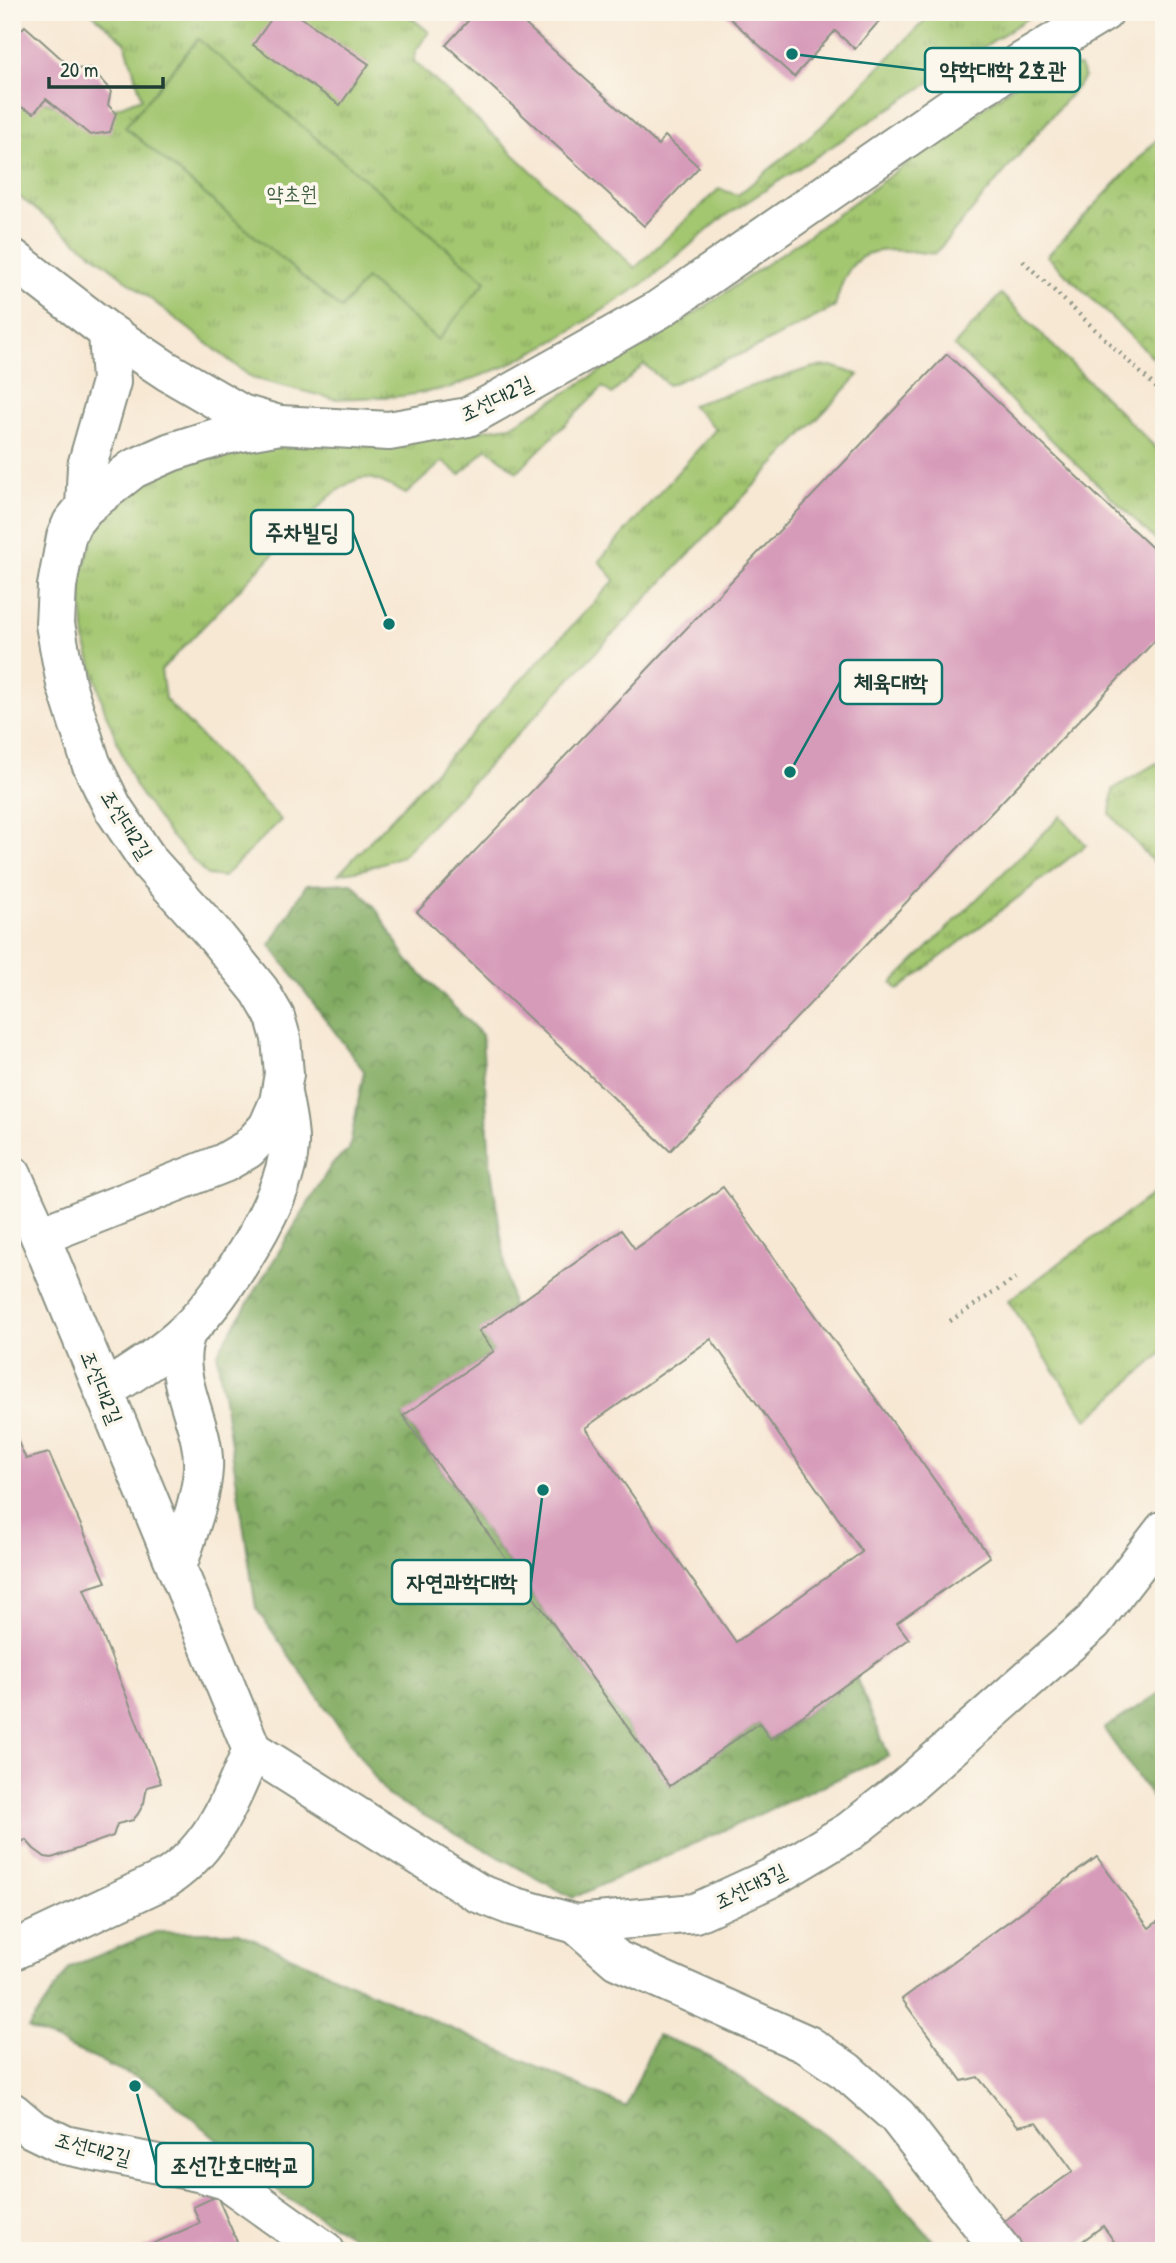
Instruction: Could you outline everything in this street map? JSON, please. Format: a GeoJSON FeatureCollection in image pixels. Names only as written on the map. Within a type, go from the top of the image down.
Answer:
{"type":"FeatureCollection","features":[{"type":"Feature","properties":{"kind":"street","name":"조선대2길"},"geometry":{"type":"LineString","coordinates":[[252,1750],[40,1236],[224,1163],[248,1149],[268,1127],[279,1102],[284,1057],[274,1013],[260,991],[213,933],[150,863],[113,808],[92,762],[66,684],[55,624],[57,586],[66,537],[72,523],[85,507],[133,468],[171,452],[225,435],[280,425],[389,431],[468,417],[658,310],[976,90],[1104,12]]}},
{"type":"Feature","properties":{"kind":"street"},"geometry":{"type":"LineString","coordinates":[[12,258],[108,332],[167,371],[241,414],[280,425]]}},
{"type":"Feature","properties":{"kind":"street"},"geometry":{"type":"LineString","coordinates":[[85,507],[87,466],[111,382],[108,332]]}},
{"type":"Feature","properties":{"kind":"street"},"geometry":{"type":"LineString","coordinates":[[104,1391],[187,1331],[219,1293],[244,1255],[284,1175],[289,1132],[281,1091]]}},
{"type":"Feature","properties":{"kind":"street"},"geometry":{"type":"LineString","coordinates":[[12,1175],[40,1236]]}},
{"type":"Feature","properties":{"kind":"street"},"geometry":{"type":"LineString","coordinates":[[177,1568],[200,1490],[203,1468],[202,1446],[183,1380],[180,1357],[181,1345],[187,1331]]}},
{"type":"Feature","properties":{"kind":"street","name":"조선대3길"},"geometry":{"type":"LineString","coordinates":[[252,1750],[478,1893],[512,1906],[576,1924],[695,1913],[773,1877],[850,1831],[906,1787],[1093,1622],[1158,1548]]}},
{"type":"Feature","properties":{"kind":"street"},"geometry":{"type":"LineString","coordinates":[[12,1951],[167,1878],[195,1857],[227,1809],[252,1750]]}},
{"type":"Feature","properties":{"kind":"street"},"geometry":{"type":"LineString","coordinates":[[576,1924],[617,1960],[808,2045],[846,2071],[897,2116],[1002,2251]]}},
{"type":"Feature","properties":{"kind":"street","name":"조선대2길"},"geometry":{"type":"LineString","coordinates":[[12,2112],[32,2129],[65,2145],[226,2180],[326,2251]]}},
{"type":"Feature","properties":{"kind":"path"},"geometry":{"type":"LineString","coordinates":[[1023,261],[1164,396]]}},
{"type":"Feature","properties":{"kind":"path"},"geometry":{"type":"LineString","coordinates":[[950,1321],[1016,1278]]}},
{"type":"Feature","properties":{"kind":"green space"},"geometry":{"type":"Polygon","coordinates":[[[90,12],[404,12],[429,32],[415,52],[414,61],[635,268],[719,189],[738,195],[822,126],[933,12],[1037,12],[721,219],[649,280],[560,338],[506,366],[449,388],[403,396],[334,399],[252,378],[12,191],[12,47],[35,98],[89,118],[142,98],[125,42],[90,12]]]}},
{"type":"Feature","properties":{"kind":"green space","name":"약초원"},"geometry":{"type":"Polygon","coordinates":[[[198,39],[486,281],[438,340],[366,279],[341,309],[125,127],[198,39]]]}},
{"type":"Feature","properties":{"kind":"green space"},"geometry":{"type":"Polygon","coordinates":[[[1060,62],[1080,67],[1085,77],[935,254],[897,250],[869,254],[858,260],[849,270],[835,307],[757,347],[668,385],[644,364],[612,394],[603,387],[517,472],[487,448],[460,475],[443,461],[406,494],[382,482],[366,478],[350,483],[328,498],[161,670],[165,699],[281,820],[223,877],[207,875],[168,833],[135,786],[105,711],[85,641],[80,577],[96,530],[125,493],[157,472],[277,439],[439,436],[511,426],[700,310],[817,229],[1035,70],[1060,62]]]}},
{"type":"Feature","properties":{"kind":"green space"},"geometry":{"type":"Polygon","coordinates":[[[1164,132],[1164,368],[1047,256],[1164,132]]]}},
{"type":"Feature","properties":{"kind":"green space"},"geometry":{"type":"Polygon","coordinates":[[[1001,294],[1164,456],[1164,548],[954,346],[1001,294]]]}},
{"type":"Feature","properties":{"kind":"green space"},"geometry":{"type":"Polygon","coordinates":[[[832,366],[859,375],[402,856],[365,869],[339,874],[615,580],[599,561],[716,429],[691,405],[814,367],[832,366]]]}},
{"type":"Feature","properties":{"kind":"green space"},"geometry":{"type":"Polygon","coordinates":[[[1157,763],[1164,767],[1164,874],[1110,814],[1113,789],[1157,763]]]}},
{"type":"Feature","properties":{"kind":"green space"},"geometry":{"type":"Polygon","coordinates":[[[1061,816],[1086,845],[898,990],[892,983],[1061,816]]]}},
{"type":"Feature","properties":{"kind":"green space"},"geometry":{"type":"Polygon","coordinates":[[[352,883],[375,907],[407,960],[482,1035],[490,1162],[512,1308],[480,1331],[494,1351],[403,1417],[670,1786],[759,1723],[771,1739],[856,1677],[889,1756],[573,1898],[387,1795],[256,1608],[217,1354],[332,1164],[349,1150],[364,1071],[270,945],[306,885],[352,883]]]}},
{"type":"Feature","properties":{"kind":"green space"},"geometry":{"type":"Polygon","coordinates":[[[1164,1186],[1164,1351],[1087,1420],[1008,1301],[1164,1186]]]}},
{"type":"Feature","properties":{"kind":"green space"},"geometry":{"type":"Polygon","coordinates":[[[1164,1690],[1164,1815],[1104,1729],[1164,1690]]]}},
{"type":"Feature","properties":{"kind":"green space"},"geometry":{"type":"Polygon","coordinates":[[[156,1932],[237,1932],[626,2107],[657,2035],[700,2051],[861,2160],[943,2251],[376,2251],[282,2195],[155,2086],[28,2028],[70,1967],[156,1932]]]}},
{"type":"Feature","properties":{"kind":"building"},"geometry":{"type":"Polygon","coordinates":[[[276,12],[293,12],[369,64],[340,105],[253,45],[276,12]]]}},
{"type":"Feature","properties":{"kind":"building"},"geometry":{"type":"Polygon","coordinates":[[[476,12],[535,12],[537,14],[526,25],[658,145],[665,136],[699,167],[644,226],[446,45],[476,12]]]}},
{"type":"Feature","properties":{"kind":"building"},"geometry":{"type":"Polygon","coordinates":[[[723,12],[887,12],[855,49],[835,31],[794,77],[723,12]]]}},
{"type":"Feature","properties":{"kind":"building"},"geometry":{"type":"Polygon","coordinates":[[[25,26],[73,69],[91,68],[111,91],[108,105],[116,113],[110,132],[90,135],[46,99],[34,113],[14,104],[12,39],[25,26]]]}},
{"type":"Feature","properties":{"kind":"building"},"geometry":{"type":"Polygon","coordinates":[[[947,354],[1164,559],[1164,631],[670,1151],[417,912],[947,354]]]}},
{"type":"Feature","properties":{"kind":"building"},"geometry":{"type":"Polygon","coordinates":[[[723,1187],[990,1557],[897,1623],[909,1639],[770,1739],[759,1723],[670,1786],[403,1416],[494,1351],[479,1331],[621,1230],[635,1249],[723,1187]],[[711,1339],[585,1428],[736,1642],[862,1552],[711,1339]]]}},
{"type":"Feature","properties":{"kind":"building"},"geometry":{"type":"Polygon","coordinates":[[[12,1429],[26,1459],[49,1453],[106,1582],[84,1589],[161,1783],[147,1787],[144,1803],[138,1814],[133,1820],[117,1824],[113,1836],[52,1858],[45,1857],[26,1840],[12,1845],[12,1429]]]}},
{"type":"Feature","properties":{"kind":"building"},"geometry":{"type":"Polygon","coordinates":[[[1097,1857],[1149,1928],[1164,1917],[1164,2251],[1121,2251],[1103,2226],[1069,2251],[1020,2251],[1000,2224],[1073,2171],[1037,2122],[1018,2126],[978,2077],[962,2081],[902,1999],[1097,1857]]]}},
{"type":"Feature","properties":{"kind":"building"},"geometry":{"type":"Polygon","coordinates":[[[217,2196],[241,2251],[144,2251],[143,2248],[200,2223],[193,2207],[217,2196]]]}},
{"type":"Feature","properties":{"kind":"place","name":"약학대학 2호관"},"geometry":{"type":"Point","coordinates":[792,54]}},
{"type":"Feature","properties":{"kind":"place","name":"주차빌딩"},"geometry":{"type":"Point","coordinates":[389,624]}},
{"type":"Feature","properties":{"kind":"place","name":"체육대학"},"geometry":{"type":"Point","coordinates":[790,772]}},
{"type":"Feature","properties":{"kind":"place","name":"자연과학대학"},"geometry":{"type":"Point","coordinates":[543,1490]}},
{"type":"Feature","properties":{"kind":"place","name":"조선간호대학교"},"geometry":{"type":"Point","coordinates":[135,2086]}}]}
